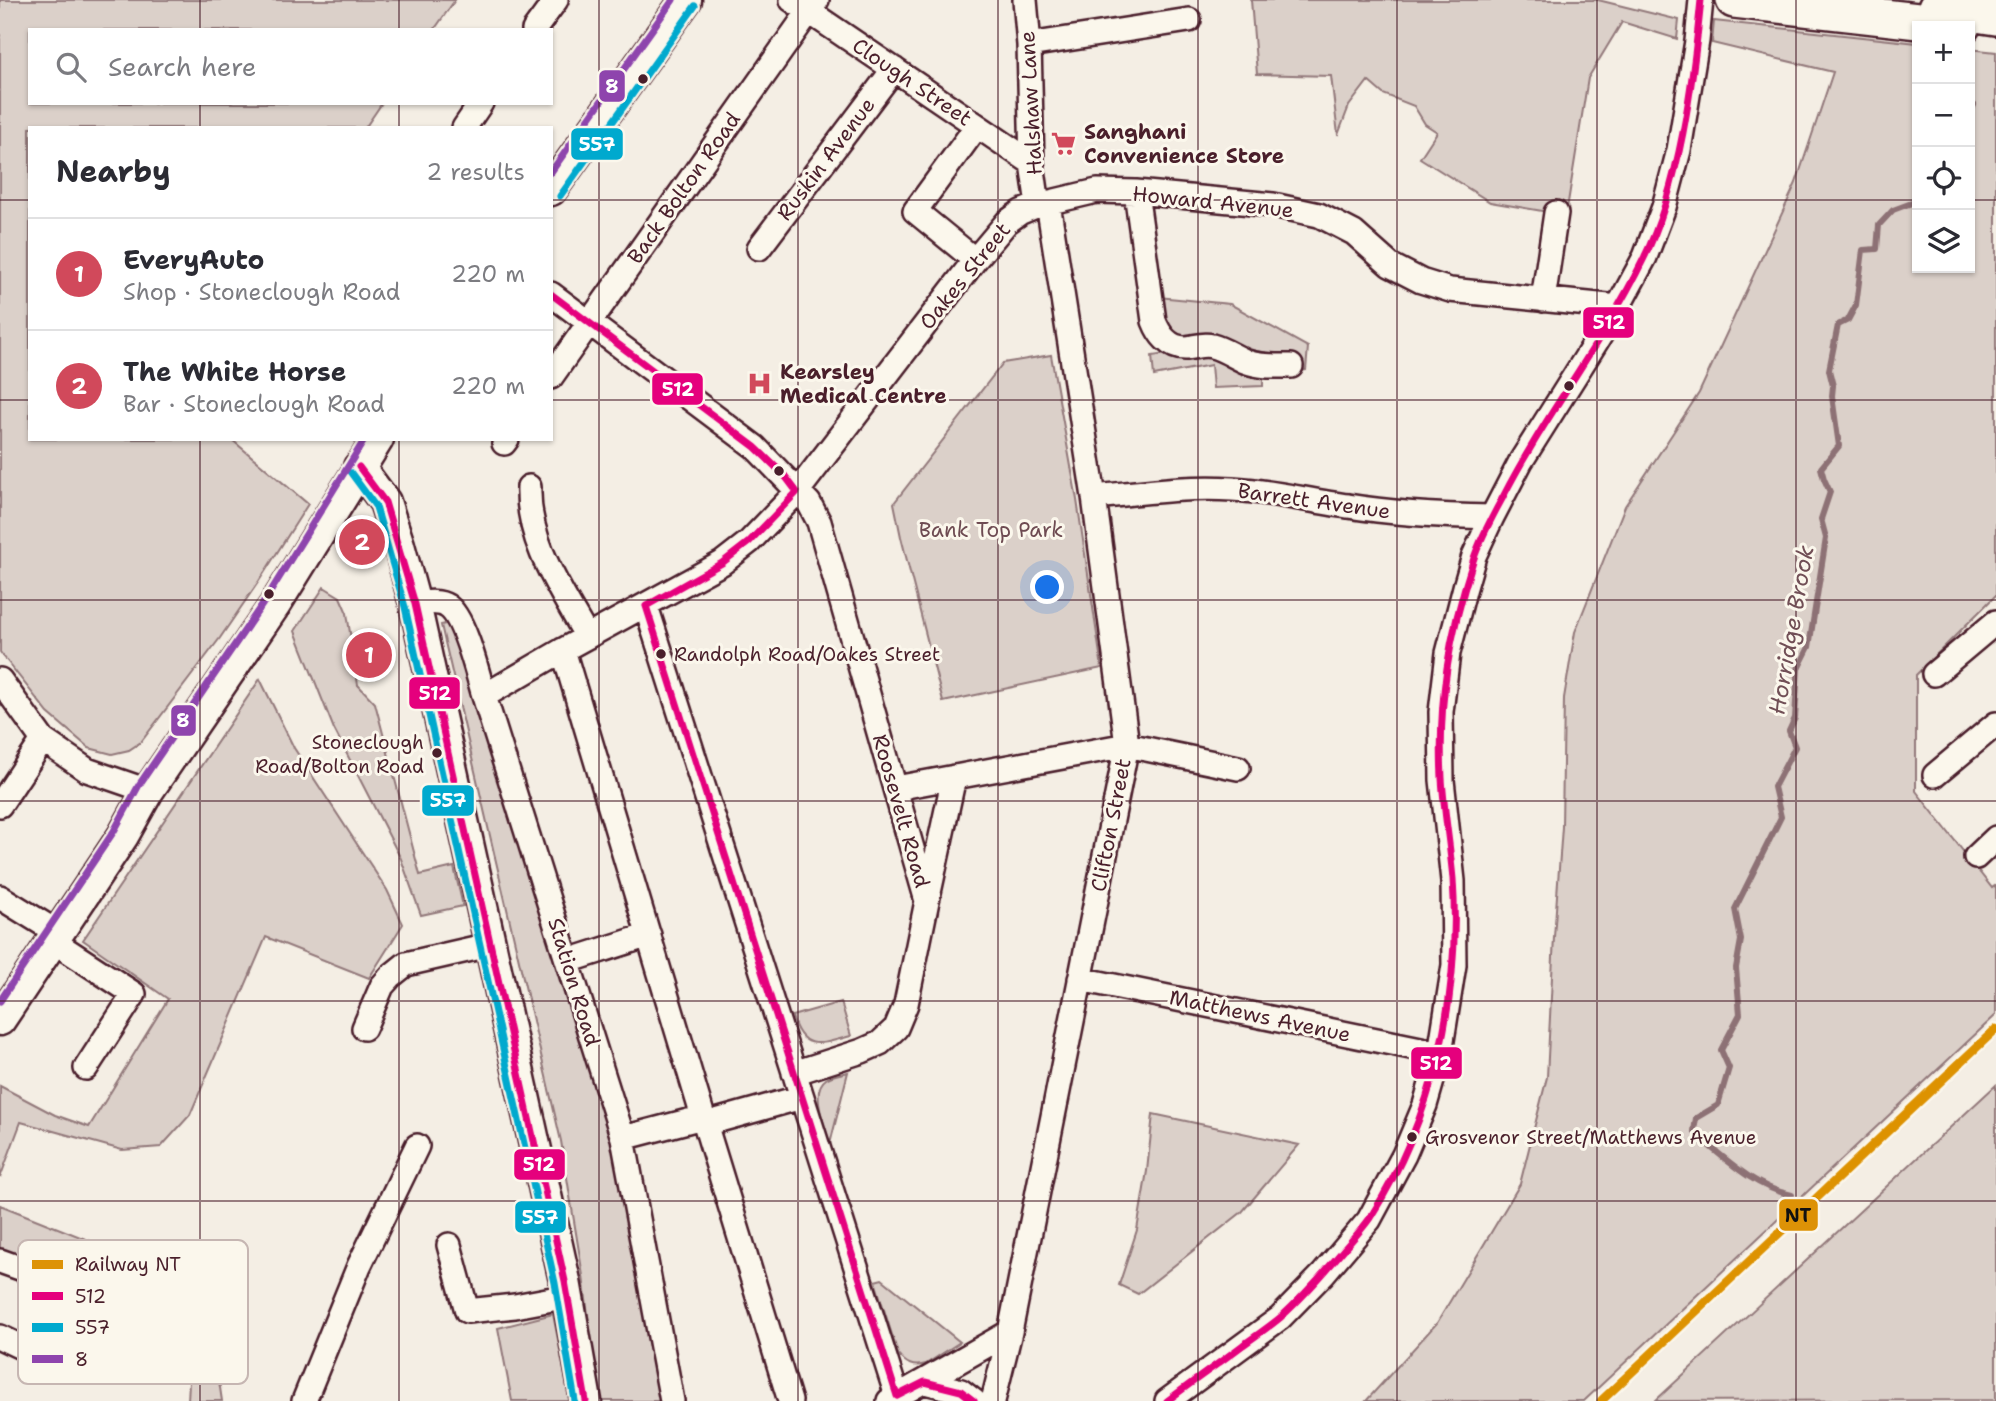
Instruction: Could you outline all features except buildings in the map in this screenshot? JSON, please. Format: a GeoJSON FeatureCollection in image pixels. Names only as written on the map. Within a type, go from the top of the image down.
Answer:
{"type":"FeatureCollection","features":[{"type":"Feature","properties":{"kind":"highway"},"geometry":{"type":"LineString","coordinates":[[1734,0],[1918,21]]}},
{"type":"Feature","properties":{"kind":"highway"},"geometry":{"type":"LineString","coordinates":[[1888,0],[1996,17]]}},
{"type":"Feature","properties":{"kind":"highway"},"geometry":{"type":"LineString","coordinates":[[1975,27],[1996,29]]}},
{"type":"Feature","properties":{"kind":"main road"},"geometry":{"type":"LineString","coordinates":[[553,187],[686,0]]}},
{"type":"Feature","properties":{"kind":"main road"},"geometry":{"type":"LineString","coordinates":[[0,1020],[123,836],[148,791],[275,605],[377,441]]}},
{"type":"Feature","properties":{"kind":"main road"},"geometry":{"type":"LineString","coordinates":[[359,467],[385,502],[415,604],[568,1296],[586,1401]]}},
{"type":"Feature","properties":{"kind":"street"},"geometry":{"type":"LineString","coordinates":[[535,28],[556,0]]}},
{"type":"Feature","properties":{"kind":"street","name":"Halshaw Lane"},"geometry":{"type":"LineString","coordinates":[[1025,0],[1032,163],[1043,204]]}},
{"type":"Feature","properties":{"kind":"street"},"geometry":{"type":"LineString","coordinates":[[1167,1401],[1280,1318],[1323,1274],[1369,1220],[1404,1155],[1425,1105],[1440,1053],[1454,965],[1453,881],[1442,780],[1441,712],[1448,653],[1474,556],[1492,517],[1521,461],[1618,307],[1645,257],[1664,207],[1679,150],[1701,0]]}},
{"type":"Feature","properties":{"kind":"street","name":"Clough Street"},"geometry":{"type":"LineString","coordinates":[[806,4],[894,69],[1032,163]]}},
{"type":"Feature","properties":{"kind":"street","name":"Back Bolton Road"},"geometry":{"type":"LineString","coordinates":[[553,373],[806,4]]}},
{"type":"Feature","properties":{"kind":"street"},"geometry":{"type":"LineString","coordinates":[[1029,45],[1189,20]]}},
{"type":"Feature","properties":{"kind":"street","name":"Ruskin Avenue"},"geometry":{"type":"LineString","coordinates":[[759,248],[894,69]]}},
{"type":"Feature","properties":{"kind":"street"},"geometry":{"type":"LineString","coordinates":[[465,126],[480,105]]}},
{"type":"Feature","properties":{"kind":"street"},"geometry":{"type":"LineString","coordinates":[[975,260],[915,211],[977,126]]}},
{"type":"Feature","properties":{"kind":"street","name":"Howard Avenue"},"geometry":{"type":"LineString","coordinates":[[1043,204],[1097,191],[1273,205],[1320,215],[1354,233],[1390,265],[1421,281],[1450,290],[1618,307]]}},
{"type":"Feature","properties":{"kind":"street"},"geometry":{"type":"LineString","coordinates":[[1136,192],[1154,321],[1158,333],[1183,348],[1213,346],[1259,366],[1291,366]]}},
{"type":"Feature","properties":{"kind":"street","name":"Oakes Street"},"geometry":{"type":"LineString","coordinates":[[484,696],[722,564],[749,542],[797,492],[1007,222],[1021,212],[1043,204]]}},
{"type":"Feature","properties":{"kind":"street","name":"Clifton Street"},"geometry":{"type":"LineString","coordinates":[[993,1401],[1010,1332],[1127,745],[1094,497],[1043,204]]}},
{"type":"Feature","properties":{"kind":"street"},"geometry":{"type":"LineString","coordinates":[[1543,299],[1556,213]]}},
{"type":"Feature","properties":{"kind":"street","name":"Roosevelt Road"},"geometry":{"type":"LineString","coordinates":[[553,296],[755,447],[808,503],[818,522],[927,901],[906,1004],[896,1028],[880,1043],[862,1051],[794,1073]]}},
{"type":"Feature","properties":{"kind":"street"},"geometry":{"type":"LineString","coordinates":[[529,487],[528,505],[542,554],[587,637]]}},
{"type":"Feature","properties":{"kind":"street","name":"Barrett Avenue"},"geometry":{"type":"LineString","coordinates":[[1094,497],[1191,489],[1231,489],[1279,493],[1405,514],[1492,517]]}},
{"type":"Feature","properties":{"kind":"street","name":"Station Road"},"geometry":{"type":"LineString","coordinates":[[415,604],[444,604],[453,611],[460,623],[484,696],[623,1138],[672,1401]]}},
{"type":"Feature","properties":{"kind":"street"},"geometry":{"type":"LineString","coordinates":[[646,606],[802,1097],[893,1399],[1010,1332]]}},
{"type":"Feature","properties":{"kind":"street"},"geometry":{"type":"LineString","coordinates":[[1934,674],[1996,622]]}},
{"type":"Feature","properties":{"kind":"street"},"geometry":{"type":"LineString","coordinates":[[563,650],[790,1401]]}},
{"type":"Feature","properties":{"kind":"street"},"geometry":{"type":"LineString","coordinates":[[0,680],[43,740],[87,770],[148,791]]}},
{"type":"Feature","properties":{"kind":"street"},"geometry":{"type":"LineString","coordinates":[[1935,775],[1996,723]]}},
{"type":"Feature","properties":{"kind":"street"},"geometry":{"type":"LineString","coordinates":[[0,805],[43,740]]}},
{"type":"Feature","properties":{"kind":"street"},"geometry":{"type":"LineString","coordinates":[[896,788],[1127,745],[1238,768]]}},
{"type":"Feature","properties":{"kind":"street"},"geometry":{"type":"LineString","coordinates":[[927,901],[954,778]]}},
{"type":"Feature","properties":{"kind":"street"},"geometry":{"type":"LineString","coordinates":[[1976,856],[1996,838]]}},
{"type":"Feature","properties":{"kind":"street"},"geometry":{"type":"LineString","coordinates":[[0,897],[134,994],[86,1068]]}},
{"type":"Feature","properties":{"kind":"street"},"geometry":{"type":"LineString","coordinates":[[568,961],[649,935]]}},
{"type":"Feature","properties":{"kind":"street"},"geometry":{"type":"LineString","coordinates":[[364,1028],[382,986],[406,964],[489,945]]}},
{"type":"Feature","properties":{"kind":"street","name":"Matthews Avenue"},"geometry":{"type":"LineString","coordinates":[[1080,979],[1440,1053]]}},
{"type":"Feature","properties":{"kind":"street"},"geometry":{"type":"LineString","coordinates":[[623,1138],[802,1097]]}},
{"type":"Feature","properties":{"kind":"street"},"geometry":{"type":"LineString","coordinates":[[304,1401],[359,1266],[417,1146]]}},
{"type":"Feature","properties":{"kind":"street"},"geometry":{"type":"LineString","coordinates":[[449,1245],[467,1311],[515,1306],[568,1296]]}},
{"type":"Feature","properties":{"kind":"street"},"geometry":{"type":"LineString","coordinates":[[0,1261],[18,1267]]}},
{"type":"Feature","properties":{"kind":"street"},"geometry":{"type":"LineString","coordinates":[[0,1337],[18,1346]]}},
{"type":"Feature","properties":{"kind":"street"},"geometry":{"type":"LineString","coordinates":[[925,1382],[961,1391],[974,1401]]}},
{"type":"Feature","properties":{"kind":"green space"},"geometry":{"type":"Polygon","coordinates":[[[0,0],[455,0],[435,28],[28,28],[28,105],[381,105],[366,126],[28,126],[28,441],[233,441],[308,504],[220,638],[141,742],[129,750],[112,754],[89,748],[48,713],[0,652],[0,0]]]}},
{"type":"Feature","properties":{"kind":"green space"},"geometry":{"type":"Polygon","coordinates":[[[1251,0],[1598,0],[1679,20],[1677,39],[1622,22],[1588,78],[1566,215],[1490,202],[1420,158],[1437,132],[1425,124],[1414,106],[1383,94],[1368,81],[1349,106],[1338,135],[1331,76],[1257,74],[1251,0]]]}},
{"type":"Feature","properties":{"kind":"green space"},"geometry":{"type":"Polygon","coordinates":[[[1714,21],[1912,42],[1912,273],[1975,273],[1975,50],[1996,52],[1996,595],[1916,675],[1916,791],[1992,888],[1996,885],[1996,1015],[1584,1401],[1366,1401],[1437,1323],[1520,1184],[1547,1077],[1562,827],[1564,698],[1575,632],[1625,506],[1699,393],[1796,183],[1833,72],[1712,43],[1714,21]]]}},
{"type":"Feature","properties":{"kind":"green space"},"geometry":{"type":"Polygon","coordinates":[[[1158,297],[1230,304],[1308,347],[1306,370],[1263,376],[1263,386],[1213,388],[1211,365],[1154,376],[1152,356],[1166,354],[1158,297]]]}},
{"type":"Feature","properties":{"kind":"green space","name":"Bank Top Park"},"geometry":{"type":"Polygon","coordinates":[[[1051,355],[1077,500],[1102,668],[943,702],[894,503],[1003,363],[1051,355]]]}},
{"type":"Feature","properties":{"kind":"green space"},"geometry":{"type":"Polygon","coordinates":[[[324,587],[340,597],[347,613],[358,685],[375,703],[420,875],[454,867],[463,906],[421,915],[401,859],[334,729],[295,631],[324,587]]]}},
{"type":"Feature","properties":{"kind":"green space"},"geometry":{"type":"Polygon","coordinates":[[[450,623],[505,785],[614,1139],[663,1401],[599,1401],[583,1276],[561,1141],[441,625],[450,623]]]}},
{"type":"Feature","properties":{"kind":"green space"},"geometry":{"type":"Polygon","coordinates":[[[260,679],[294,748],[387,890],[403,924],[369,978],[266,937],[190,1115],[161,1147],[122,1150],[21,1122],[0,1178],[0,1086],[55,1115],[89,1127],[168,999],[83,940],[260,679]]]}},
{"type":"Feature","properties":{"kind":"green space"},"geometry":{"type":"Polygon","coordinates":[[[841,1002],[851,1036],[814,1043],[801,1036],[792,1016],[841,1002]]]}},
{"type":"Feature","properties":{"kind":"green space"},"geometry":{"type":"Polygon","coordinates":[[[848,1072],[830,1144],[820,1110],[821,1084],[826,1079],[848,1072]]]}},
{"type":"Feature","properties":{"kind":"green space"},"geometry":{"type":"Polygon","coordinates":[[[1996,1085],[1996,1400],[1655,1401],[1996,1085]]]}},
{"type":"Feature","properties":{"kind":"green space"},"geometry":{"type":"Polygon","coordinates":[[[1153,1114],[1299,1145],[1242,1212],[1138,1294],[1119,1285],[1137,1230],[1153,1114]]]}},
{"type":"Feature","properties":{"kind":"green space"},"geometry":{"type":"Polygon","coordinates":[[[0,1205],[88,1240],[18,1240],[18,1258],[0,1251],[0,1205]]]}},
{"type":"Feature","properties":{"kind":"green space"},"geometry":{"type":"Polygon","coordinates":[[[882,1279],[960,1342],[926,1364],[914,1365],[904,1360],[898,1354],[875,1281],[882,1279]]]}},
{"type":"Feature","properties":{"kind":"green space"},"geometry":{"type":"Polygon","coordinates":[[[553,1314],[570,1401],[512,1401],[498,1328],[553,1314]]]}},
{"type":"Feature","properties":{"kind":"green space"},"geometry":{"type":"Polygon","coordinates":[[[189,1384],[219,1384],[222,1401],[188,1401],[189,1384]]]}},
{"type":"Feature","properties":{"kind":"waterway","name":"Horridge Brook"},"geometry":{"type":"LineString","coordinates":[[1792,1195],[1766,1186],[1743,1173],[1694,1131],[1696,1118],[1718,1105],[1729,1068],[1721,1050],[1740,1014],[1736,968],[1741,940],[1735,909],[1781,817],[1774,787],[1795,747],[1789,731],[1795,718],[1798,669],[1809,647],[1826,538],[1821,519],[1830,492],[1821,468],[1839,446],[1829,370],[1838,325],[1848,320],[1856,305],[1863,250],[1877,249],[1879,225],[1893,210],[1912,203]]}},
{"type":"Feature","properties":{"kind":"rail line","name":"NT"},"geometry":{"type":"LineString","coordinates":[[1601,1401],[1996,1029]]}},
{"type":"Feature","properties":{"kind":"transit line","name":"8"},"geometry":{"type":"LineString","coordinates":[[553,169],[673,0]]}},
{"type":"Feature","properties":{"kind":"transit line","name":"512"},"geometry":{"type":"LineString","coordinates":[[1167,1401],[1281,1317],[1306,1292],[1370,1218],[1411,1139],[1438,1055],[1452,968],[1453,879],[1441,749],[1447,668],[1457,615],[1476,553],[1491,520],[1519,467],[1627,290],[1656,231],[1667,200],[1683,133],[1701,0]]}},
{"type":"Feature","properties":{"kind":"transit line","name":"557"},"geometry":{"type":"LineString","coordinates":[[560,196],[695,6]]}},
{"type":"Feature","properties":{"kind":"transit line","name":"512"},"geometry":{"type":"LineString","coordinates":[[553,296],[755,447],[785,476],[797,492]]}},
{"type":"Feature","properties":{"kind":"transit line","name":"8"},"geometry":{"type":"LineString","coordinates":[[0,1001],[114,831],[139,785],[266,599],[364,441]]}},
{"type":"Feature","properties":{"kind":"transit line","name":"512"},"geometry":{"type":"LineString","coordinates":[[359,467],[385,502],[415,604],[565,1281],[586,1401]]}},
{"type":"Feature","properties":{"kind":"transit line","name":"557"},"geometry":{"type":"LineString","coordinates":[[351,473],[376,507],[405,607],[555,1283],[575,1401]]}},
{"type":"Feature","properties":{"kind":"transit line","name":"512"},"geometry":{"type":"LineString","coordinates":[[646,606],[722,563],[749,542],[797,492]]}},
{"type":"Feature","properties":{"kind":"transit line","name":"512"},"geometry":{"type":"LineString","coordinates":[[646,606],[897,1396]]}},
{"type":"Feature","properties":{"kind":"transit line","name":"512"},"geometry":{"type":"LineString","coordinates":[[897,1396],[925,1382],[961,1391],[974,1401]]}},
{"type":"Feature","properties":{"kind":"place","name":"Sanghani Convenience Store"},"geometry":{"type":"Point","coordinates":[1064,144]}},
{"type":"Feature","properties":{"kind":"place","name":"Kearsley Medical Centre"},"geometry":{"type":"Point","coordinates":[760,384]}},
{"type":"Feature","properties":{"kind":"place","name":"The White Horse"},"geometry":{"type":"Point","coordinates":[362,542]}},
{"type":"Feature","properties":{"kind":"place","name":"Randolph Road/Oakes Street"},"geometry":{"type":"Point","coordinates":[661,654]}},
{"type":"Feature","properties":{"kind":"place","name":"EveryAuto"},"geometry":{"type":"Point","coordinates":[369,655]}},
{"type":"Feature","properties":{"kind":"place","name":"Stoneclough Road/Bolton Road"},"geometry":{"type":"Point","coordinates":[437,753]}},
{"type":"Feature","properties":{"kind":"place","name":"Grosvenor Street/Matthews Avenue"},"geometry":{"type":"Point","coordinates":[1412,1137]}}]}
